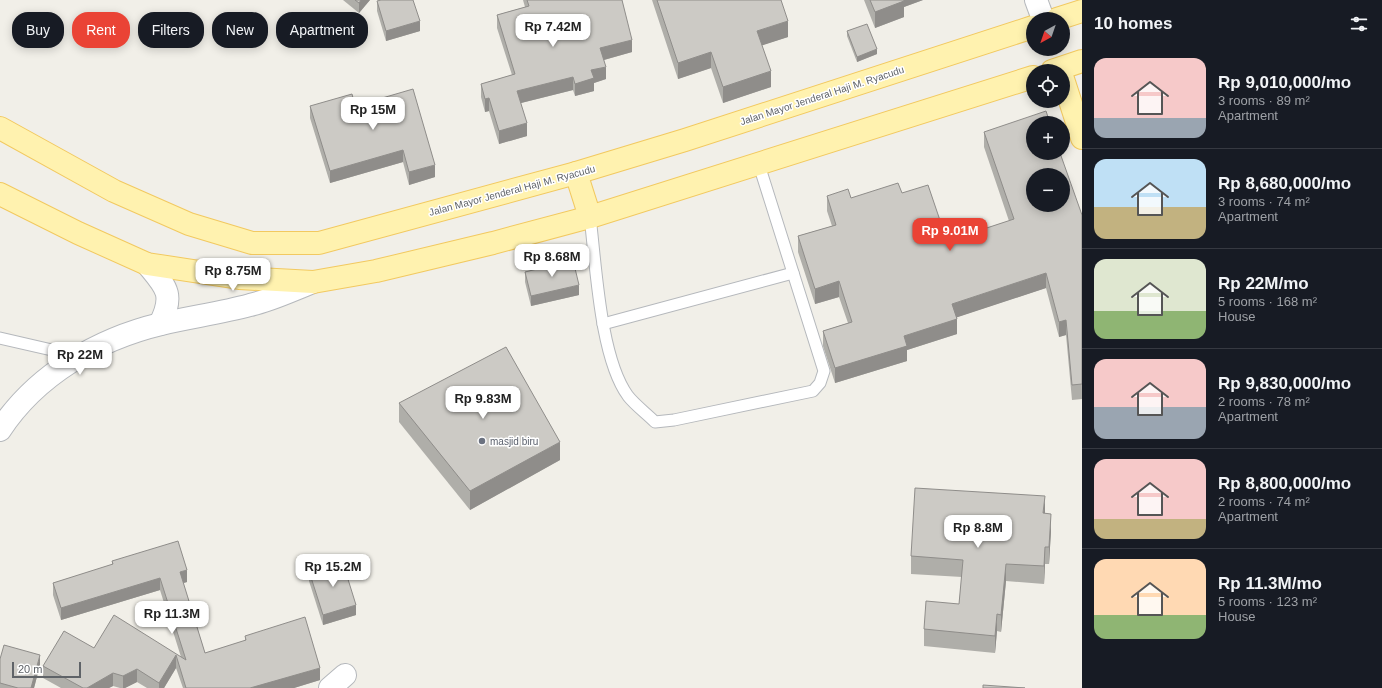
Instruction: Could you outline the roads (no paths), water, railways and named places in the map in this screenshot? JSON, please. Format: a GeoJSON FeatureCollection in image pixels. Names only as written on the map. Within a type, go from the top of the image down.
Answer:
{"type":"FeatureCollection","features":[{"type":"Feature","properties":{"kind":"main road"},"geometry":{"type":"LineString","coordinates":[[1070,15],[1082,11]]}},
{"type":"Feature","properties":{"kind":"main road","name":"Jalan Mayor Jenderal Haji M. Ryacudu"},"geometry":{"type":"LineString","coordinates":[[0,128],[114,191],[189,224],[252,243],[319,243],[576,173],[685,140],[1026,29]]}},
{"type":"Feature","properties":{"kind":"main road"},"geometry":{"type":"LineString","coordinates":[[1070,67],[1082,61]]}},
{"type":"Feature","properties":{"kind":"main road"},"geometry":{"type":"LineString","coordinates":[[0,194],[78,233],[147,264],[239,278],[312,282],[392,267],[493,243],[590,217],[1026,79]]}},
{"type":"Feature","properties":{"kind":"main road"},"geometry":{"type":"LineString","coordinates":[[1070,104],[1082,138]]}},
{"type":"Feature","properties":{"kind":"main road"},"geometry":{"type":"LineString","coordinates":[[576,173],[590,217]]}},
{"type":"Feature","properties":{"kind":"street"},"geometry":{"type":"LineString","coordinates":[[1036,0],[1040,12]]}},
{"type":"Feature","properties":{"kind":"street"},"geometry":{"type":"LineString","coordinates":[[147,264],[163,284],[167,293],[167,309],[160,324]]}},
{"type":"Feature","properties":{"kind":"street"},"geometry":{"type":"LineString","coordinates":[[0,430],[10,414],[32,391],[79,356],[122,336],[160,324],[250,305],[312,282]]}},
{"type":"Feature","properties":{"kind":"lane"},"geometry":{"type":"LineString","coordinates":[[590,217],[603,324],[614,368],[628,396],[655,422],[674,420],[813,391],[820,383],[824,371],[759,164]]}},
{"type":"Feature","properties":{"kind":"lane"},"geometry":{"type":"LineString","coordinates":[[603,324],[793,273]]}},
{"type":"Feature","properties":{"kind":"lane"},"geometry":{"type":"LineString","coordinates":[[0,338],[79,356]]}},
{"type":"Feature","properties":{"kind":"place","name":"masjid biru"},"geometry":{"type":"Point","coordinates":[482,441]}}]}
